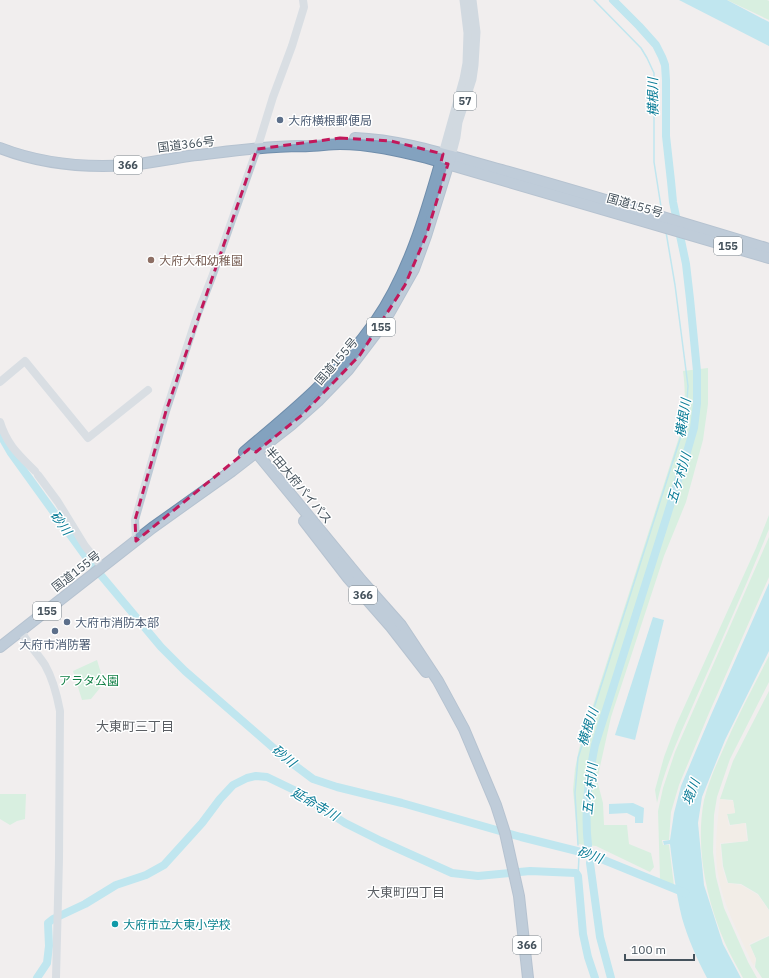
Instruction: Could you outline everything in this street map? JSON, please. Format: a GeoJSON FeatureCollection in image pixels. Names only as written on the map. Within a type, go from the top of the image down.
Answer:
{"type":"FeatureCollection","features":[{"type":"Feature","properties":{"kind":"highway","name":"国道366号"},"geometry":{"type":"LineString","coordinates":[[0,148],[38,160],[72,165],[129,164],[257,149],[349,144],[389,149],[445,159]]}},
{"type":"Feature","properties":{"kind":"highway","name":"国道155号"},"geometry":{"type":"LineString","coordinates":[[445,159],[578,191],[658,216],[686,229],[769,258]]}},
{"type":"Feature","properties":{"kind":"highway","name":"国道155号"},"geometry":{"type":"LineString","coordinates":[[445,159],[660,226],[686,229],[769,249]]}},
{"type":"Feature","properties":{"kind":"highway","name":"国道155号"},"geometry":{"type":"LineString","coordinates":[[0,647],[168,516],[178,506],[302,415],[348,370],[383,324],[414,269],[426,236],[445,159]]}},
{"type":"Feature","properties":{"kind":"highway","name":"半田大府パイパス"},"geometry":{"type":"LineString","coordinates":[[252,452],[348,578],[377,610],[432,681],[471,746],[496,805],[505,833],[518,889],[528,978]]}},
{"type":"Feature","properties":{"kind":"highway","name":"366"},"geometry":{"type":"LineString","coordinates":[[521,913],[525,978]]}},
{"type":"Feature","properties":{"kind":"highway","name":"366"},"geometry":{"type":"LineString","coordinates":[[521,913],[533,978]]}},
{"type":"Feature","properties":{"kind":"main road","name":"57"},"geometry":{"type":"LineString","coordinates":[[445,159],[467,63],[468,33],[464,0]]}},
{"type":"Feature","properties":{"kind":"main road","name":"57"},"geometry":{"type":"LineString","coordinates":[[445,159],[456,137],[458,122],[473,72],[476,32],[472,0]]}},
{"type":"Feature","properties":{"kind":"street"},"geometry":{"type":"LineString","coordinates":[[136,541],[135,520],[166,411],[198,313],[212,278],[296,33],[304,7],[303,0]]}},
{"type":"Feature","properties":{"kind":"street"},"geometry":{"type":"LineString","coordinates":[[0,382],[25,361],[88,438],[148,390]]}},
{"type":"Feature","properties":{"kind":"street"},"geometry":{"type":"LineString","coordinates":[[0,422],[9,443],[36,473],[58,502],[85,546],[102,567]]}},
{"type":"Feature","properties":{"kind":"street"},"geometry":{"type":"LineString","coordinates":[[21,631],[25,640],[51,676],[60,710],[59,859],[56,978]]}},
{"type":"Feature","properties":{"kind":"highlighted area"},"geometry":{"type":"Polygon","coordinates":[[[340,138],[391,141],[443,154],[441,162],[448,164],[426,236],[405,285],[360,355],[302,415],[256,452],[249,449],[136,541],[135,520],[166,411],[257,149],[340,138]]]}},
{"type":"Feature","properties":{"kind":"green space"},"geometry":{"type":"Polygon","coordinates":[[[727,0],[767,0],[769,1],[769,20],[727,0]]]}},
{"type":"Feature","properties":{"kind":"green space"},"geometry":{"type":"Polygon","coordinates":[[[708,368],[708,404],[703,440],[686,502],[664,556],[611,717],[597,780],[603,803],[604,825],[627,825],[629,844],[651,853],[654,867],[650,872],[596,846],[578,844],[573,790],[575,769],[579,749],[680,434],[684,402],[683,371],[708,368]]]}},
{"type":"Feature","properties":{"kind":"green space"},"geometry":{"type":"Polygon","coordinates":[[[769,515],[769,529],[674,749],[664,775],[657,803],[655,790],[664,757],[676,725],[756,548],[769,515]]]}},
{"type":"Feature","properties":{"kind":"green space"},"geometry":{"type":"Polygon","coordinates":[[[769,537],[769,577],[679,785],[671,812],[669,840],[662,840],[663,845],[669,845],[674,886],[660,879],[658,811],[663,788],[675,752],[769,537]]]}},
{"type":"Feature","properties":{"kind":"green space"},"geometry":{"type":"Polygon","coordinates":[[[769,656],[769,682],[730,759],[717,797],[714,815],[713,852],[716,877],[724,908],[748,962],[757,978],[743,978],[729,952],[712,909],[704,873],[701,836],[702,818],[704,800],[714,770],[739,715],[769,656]]]}},
{"type":"Feature","properties":{"kind":"green space","name":"アラタ公園"},"geometry":{"type":"Polygon","coordinates":[[[97,660],[104,683],[91,699],[82,700],[73,671],[97,660]]]}},
{"type":"Feature","properties":{"kind":"green space"},"geometry":{"type":"Polygon","coordinates":[[[769,691],[769,910],[758,894],[741,884],[728,883],[723,866],[721,844],[748,841],[746,823],[730,825],[727,814],[735,813],[733,800],[720,799],[733,761],[769,691]]]}},
{"type":"Feature","properties":{"kind":"green space"},"geometry":{"type":"Polygon","coordinates":[[[0,794],[26,794],[25,819],[10,825],[0,819],[0,794]]]}},
{"type":"Feature","properties":{"kind":"green space"},"geometry":{"type":"Polygon","coordinates":[[[769,936],[769,978],[762,978],[755,967],[756,959],[750,945],[769,936]]]}},
{"type":"Feature","properties":{"kind":"sand"},"geometry":{"type":"Polygon","coordinates":[[[720,799],[733,801],[735,813],[727,814],[729,826],[745,823],[747,841],[720,843],[722,866],[727,883],[741,885],[758,895],[769,911],[769,935],[749,944],[756,959],[754,966],[727,908],[720,886],[716,847],[720,799]]]}},
{"type":"Feature","properties":{"kind":"water"},"geometry":{"type":"Polygon","coordinates":[[[679,0],[727,0],[769,22],[769,46],[679,0]]]}},
{"type":"Feature","properties":{"kind":"water","name":"境川"},"geometry":{"type":"Polygon","coordinates":[[[769,583],[769,651],[725,740],[702,797],[698,823],[704,885],[723,944],[741,978],[707,978],[693,949],[682,918],[676,890],[670,844],[664,845],[663,841],[670,840],[674,813],[681,786],[769,583]]]}},
{"type":"Feature","properties":{"kind":"water"},"geometry":{"type":"Polygon","coordinates":[[[653,617],[664,620],[635,740],[615,735],[653,617]]]}},
{"type":"Feature","properties":{"kind":"water"},"geometry":{"type":"Polygon","coordinates":[[[633,803],[644,808],[643,823],[635,823],[635,817],[627,813],[609,814],[609,804],[633,803]]]}},
{"type":"Feature","properties":{"kind":"waterway","name":"横根川"},"geometry":{"type":"LineString","coordinates":[[594,0],[641,48],[654,73],[654,162],[662,213]]}},
{"type":"Feature","properties":{"kind":"waterway","name":"五ヶ村川"},"geometry":{"type":"LineString","coordinates":[[588,845],[586,820],[587,795],[595,745],[687,452],[694,428],[697,403],[697,371],[686,264],[673,202],[666,136],[665,65],[656,45],[613,0]]}},
{"type":"Feature","properties":{"kind":"waterway","name":"横根川"},"geometry":{"type":"LineString","coordinates":[[578,845],[575,793],[578,758],[682,433],[686,414],[688,386],[675,285],[666,232]]}},
{"type":"Feature","properties":{"kind":"waterway","name":"砂川"},"geometry":{"type":"LineString","coordinates":[[0,434],[11,453],[89,561],[161,647],[185,671],[285,758],[313,779],[337,787],[402,803],[521,837],[589,854],[685,893]]}},
{"type":"Feature","properties":{"kind":"waterway","name":"延命寺川"},"geometry":{"type":"LineString","coordinates":[[37,978],[47,963],[49,946],[48,923],[53,919],[85,904],[116,885],[146,875],[164,865],[202,823],[220,799],[233,785],[247,778],[256,776],[267,777],[294,790],[345,823],[452,873],[478,876],[530,871],[576,873],[578,876],[583,934],[588,957],[595,978]]}},
{"type":"Feature","properties":{"kind":"waterway","name":"横根川"},"geometry":{"type":"LineString","coordinates":[[578,876],[579,857]]}},
{"type":"Feature","properties":{"kind":"waterway","name":"五ヶ村川"},"geometry":{"type":"LineString","coordinates":[[590,863],[600,937],[611,978]]}},
{"type":"Feature","properties":{"kind":"place","name":"大府横根郵便局"},"geometry":{"type":"Point","coordinates":[280,120]}},
{"type":"Feature","properties":{"kind":"place","name":"大府大和幼稚園"},"geometry":{"type":"Point","coordinates":[151,260]}},
{"type":"Feature","properties":{"kind":"place","name":"大府市消防本部"},"geometry":{"type":"Point","coordinates":[67,622]}},
{"type":"Feature","properties":{"kind":"place","name":"大府市消防署"},"geometry":{"type":"Point","coordinates":[55,631]}},
{"type":"Feature","properties":{"kind":"place","name":"大府市立大東小学校"},"geometry":{"type":"Point","coordinates":[115,924]}},
{"type":"Feature","properties":{"kind":"district","name":"大東町三丁目"},"geometry":{"type":"Point","coordinates":[135,726]}},
{"type":"Feature","properties":{"kind":"district","name":"大東町四丁目"},"geometry":{"type":"Point","coordinates":[406,892]}}]}
